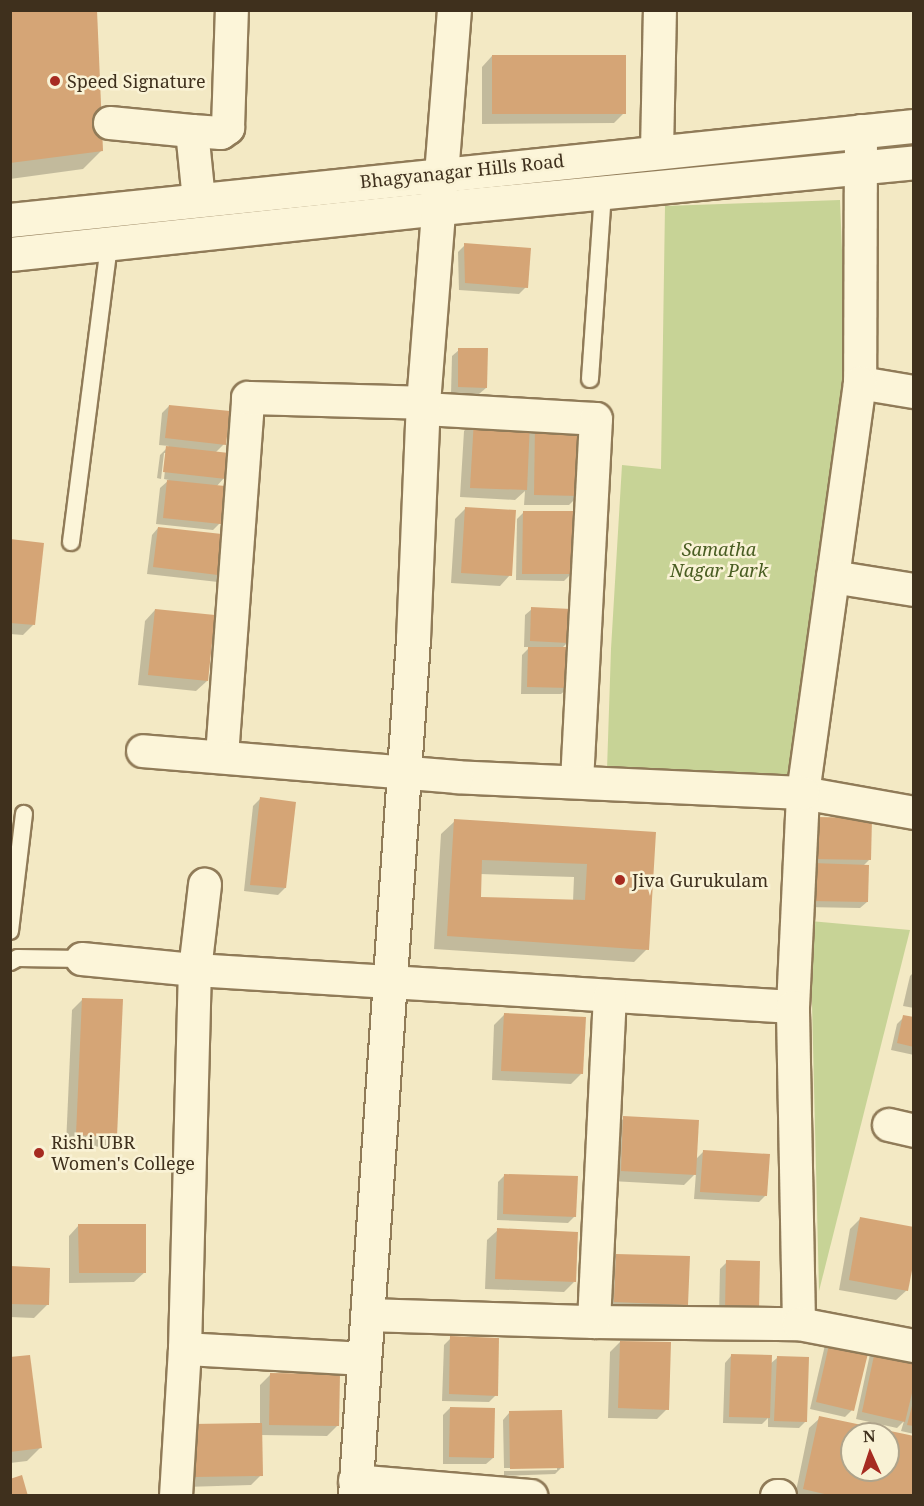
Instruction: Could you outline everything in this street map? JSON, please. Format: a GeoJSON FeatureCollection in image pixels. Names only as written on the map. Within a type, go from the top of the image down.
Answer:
{"type":"FeatureCollection","features":[{"type":"Feature","properties":{"kind":"main road"},"geometry":{"type":"LineString","coordinates":[[355,1488],[413,639],[423,406],[454,10]]}},
{"type":"Feature","properties":{"kind":"main road","name":"Bhagyanagar Hills Road"},"geometry":{"type":"LineString","coordinates":[[10,220],[442,173],[914,126]]}},
{"type":"Feature","properties":{"kind":"main road","name":"Bhagyanagar Hills Road"},"geometry":{"type":"LineString","coordinates":[[10,255],[440,208],[914,162]]}},
{"type":"Feature","properties":{"kind":"main road"},"geometry":{"type":"LineString","coordinates":[[116,243],[119,208]]}},
{"type":"Feature","properties":{"kind":"street"},"geometry":{"type":"LineString","coordinates":[[110,123],[221,133],[228,128],[232,10]]}},
{"type":"Feature","properties":{"kind":"street"},"geometry":{"type":"LineString","coordinates":[[657,151],[660,10]]}},
{"type":"Feature","properties":{"kind":"street"},"geometry":{"type":"LineString","coordinates":[[192,131],[199,200]]}},
{"type":"Feature","properties":{"kind":"street"},"geometry":{"type":"LineString","coordinates":[[799,1324],[793,1007],[803,793],[860,382],[861,131]]}},
{"type":"Feature","properties":{"kind":"street"},"geometry":{"type":"LineString","coordinates":[[860,382],[914,392]]}},
{"type":"Feature","properties":{"kind":"street"},"geometry":{"type":"LineString","coordinates":[[222,756],[248,399],[423,406],[596,419],[577,782]]}},
{"type":"Feature","properties":{"kind":"street"},"geometry":{"type":"LineString","coordinates":[[833,577],[914,590]]}},
{"type":"Feature","properties":{"kind":"street"},"geometry":{"type":"LineString","coordinates":[[143,751],[404,773],[803,793],[914,813]]}},
{"type":"Feature","properties":{"kind":"street"},"geometry":{"type":"LineString","coordinates":[[176,1496],[185,1349],[195,970],[205,885]]}},
{"type":"Feature","properties":{"kind":"street"},"geometry":{"type":"LineString","coordinates":[[82,959],[195,970],[793,1007]]}},
{"type":"Feature","properties":{"kind":"street"},"geometry":{"type":"LineString","coordinates":[[594,1322],[610,996]]}},
{"type":"Feature","properties":{"kind":"street"},"geometry":{"type":"LineString","coordinates":[[367,1315],[594,1322],[799,1324],[914,1346]]}},
{"type":"Feature","properties":{"kind":"street"},"geometry":{"type":"LineString","coordinates":[[185,1349],[363,1359]]}},
{"type":"Feature","properties":{"kind":"street"},"geometry":{"type":"LineString","coordinates":[[355,1488],[531,1496]]}},
{"type":"Feature","properties":{"kind":"lane"},"geometry":{"type":"LineString","coordinates":[[590,379],[603,192]]}},
{"type":"Feature","properties":{"kind":"lane"},"geometry":{"type":"LineString","coordinates":[[71,542],[116,243]]}},
{"type":"Feature","properties":{"kind":"lane"},"geometry":{"type":"LineString","coordinates":[[10,931],[24,814]]}},
{"type":"Feature","properties":{"kind":"lane"},"geometry":{"type":"LineString","coordinates":[[10,962],[18,958],[82,959]]}},
{"type":"Feature","properties":{"kind":"green space","name":"Samatha Nagar Park"},"geometry":{"type":"Polygon","coordinates":[[[840,200],[847,378],[793,775],[607,770],[611,649],[622,465],[661,469],[665,206],[840,200]]]}},
{"type":"Feature","properties":{"kind":"green space"},"geometry":{"type":"Polygon","coordinates":[[[810,921],[910,930],[819,1291],[810,921]]]}},
{"type":"Feature","properties":{"kind":"building","name":"Speed Signature"},"geometry":{"type":"Polygon","coordinates":[[[10,10],[97,10],[103,151],[10,163],[10,10]]]}},
{"type":"Feature","properties":{"kind":"building"},"geometry":{"type":"Polygon","coordinates":[[[492,55],[626,55],[626,114],[492,114],[492,55]]]}},
{"type":"Feature","properties":{"kind":"building"},"geometry":{"type":"Polygon","coordinates":[[[464,243],[531,248],[528,288],[465,283],[464,243]]]}},
{"type":"Feature","properties":{"kind":"building"},"geometry":{"type":"Polygon","coordinates":[[[458,348],[488,348],[487,388],[458,387],[458,348]]]}},
{"type":"Feature","properties":{"kind":"building"},"geometry":{"type":"Polygon","coordinates":[[[169,405],[230,411],[226,445],[165,438],[169,405]]]}},
{"type":"Feature","properties":{"kind":"building"},"geometry":{"type":"Polygon","coordinates":[[[474,419],[530,422],[527,490],[470,488],[474,419]]]}},
{"type":"Feature","properties":{"kind":"building"},"geometry":{"type":"Polygon","coordinates":[[[535,425],[581,425],[581,496],[534,495],[535,425]]]}},
{"type":"Feature","properties":{"kind":"building"},"geometry":{"type":"Polygon","coordinates":[[[166,446],[229,453],[226,479],[163,472],[166,446]]]}},
{"type":"Feature","properties":{"kind":"building"},"geometry":{"type":"Polygon","coordinates":[[[167,480],[225,486],[221,524],[163,518],[167,480]]]}},
{"type":"Feature","properties":{"kind":"building"},"geometry":{"type":"Polygon","coordinates":[[[465,507],[516,510],[512,576],[461,573],[465,507]]]}},
{"type":"Feature","properties":{"kind":"building"},"geometry":{"type":"Polygon","coordinates":[[[523,511],[573,511],[572,574],[522,574],[523,511]]]}},
{"type":"Feature","properties":{"kind":"building"},"geometry":{"type":"Polygon","coordinates":[[[158,527],[231,535],[226,576],[153,567],[158,527]]]}},
{"type":"Feature","properties":{"kind":"building"},"geometry":{"type":"Polygon","coordinates":[[[10,539],[44,543],[35,625],[10,623],[10,539]]]}},
{"type":"Feature","properties":{"kind":"building"},"geometry":{"type":"Polygon","coordinates":[[[531,607],[571,609],[569,643],[530,641],[531,607]]]}},
{"type":"Feature","properties":{"kind":"building"},"geometry":{"type":"Polygon","coordinates":[[[155,609],[215,615],[208,681],[148,675],[155,609]]]}},
{"type":"Feature","properties":{"kind":"building"},"geometry":{"type":"Polygon","coordinates":[[[528,647],[571,647],[570,688],[527,687],[528,647]]]}},
{"type":"Feature","properties":{"kind":"building"},"geometry":{"type":"Polygon","coordinates":[[[260,797],[296,802],[286,888],[250,885],[260,797]]]}},
{"type":"Feature","properties":{"kind":"building"},"geometry":{"type":"Polygon","coordinates":[[[816,817],[872,818],[871,860],[814,859],[816,817]]]}},
{"type":"Feature","properties":{"kind":"building","name":"Jiva Gurukulam"},"geometry":{"type":"Polygon","coordinates":[[[454,819],[656,832],[649,950],[447,936],[454,819]],[[482,860],[481,897],[585,900],[587,864],[482,860]]]}},
{"type":"Feature","properties":{"kind":"building"},"geometry":{"type":"Polygon","coordinates":[[[812,863],[869,865],[868,902],[811,901],[812,863]]]}},
{"type":"Feature","properties":{"kind":"building"},"geometry":{"type":"Polygon","coordinates":[[[82,998],[123,999],[117,1137],[76,1135],[82,998]]]}},
{"type":"Feature","properties":{"kind":"building"},"geometry":{"type":"Polygon","coordinates":[[[504,1013],[586,1017],[583,1074],[501,1071],[504,1013]]]}},
{"type":"Feature","properties":{"kind":"building"},"geometry":{"type":"Polygon","coordinates":[[[903,1015],[914,1017],[914,1047],[897,1043],[903,1015]]]}},
{"type":"Feature","properties":{"kind":"building"},"geometry":{"type":"Polygon","coordinates":[[[623,1116],[699,1120],[696,1175],[621,1171],[623,1116]]]}},
{"type":"Feature","properties":{"kind":"building"},"geometry":{"type":"Polygon","coordinates":[[[703,1150],[770,1154],[767,1196],[700,1192],[703,1150]]]}},
{"type":"Feature","properties":{"kind":"building"},"geometry":{"type":"Polygon","coordinates":[[[504,1174],[578,1176],[576,1217],[503,1214],[504,1174]]]}},
{"type":"Feature","properties":{"kind":"building"},"geometry":{"type":"Polygon","coordinates":[[[860,1217],[914,1227],[914,1260],[908,1291],[849,1280],[860,1217]]]}},
{"type":"Feature","properties":{"kind":"building"},"geometry":{"type":"Polygon","coordinates":[[[78,1224],[146,1224],[146,1273],[79,1273],[78,1224]]]}},
{"type":"Feature","properties":{"kind":"building"},"geometry":{"type":"Polygon","coordinates":[[[497,1228],[578,1232],[576,1282],[495,1279],[497,1228]]]}},
{"type":"Feature","properties":{"kind":"building"},"geometry":{"type":"Polygon","coordinates":[[[616,1254],[690,1256],[688,1305],[614,1302],[616,1254]]]}},
{"type":"Feature","properties":{"kind":"building"},"geometry":{"type":"Polygon","coordinates":[[[726,1260],[760,1261],[759,1312],[725,1311],[726,1260]]]}},
{"type":"Feature","properties":{"kind":"building"},"geometry":{"type":"Polygon","coordinates":[[[10,1266],[50,1268],[49,1305],[10,1304],[10,1266]]]}},
{"type":"Feature","properties":{"kind":"building"},"geometry":{"type":"Polygon","coordinates":[[[450,1336],[499,1338],[498,1396],[449,1394],[450,1336]]]}},
{"type":"Feature","properties":{"kind":"building"},"geometry":{"type":"Polygon","coordinates":[[[831,1336],[870,1345],[854,1411],[816,1402],[831,1336]]]}},
{"type":"Feature","properties":{"kind":"building"},"geometry":{"type":"Polygon","coordinates":[[[620,1341],[671,1342],[669,1410],[618,1408],[620,1341]]]}},
{"type":"Feature","properties":{"kind":"building"},"geometry":{"type":"Polygon","coordinates":[[[876,1346],[914,1354],[914,1385],[905,1422],[862,1412],[876,1346]]]}},
{"type":"Feature","properties":{"kind":"building"},"geometry":{"type":"Polygon","coordinates":[[[731,1354],[772,1355],[770,1418],[729,1417],[731,1354]]]}},
{"type":"Feature","properties":{"kind":"building"},"geometry":{"type":"Polygon","coordinates":[[[30,1355],[42,1448],[10,1452],[10,1357],[30,1355]]]}},
{"type":"Feature","properties":{"kind":"building"},"geometry":{"type":"Polygon","coordinates":[[[777,1356],[809,1357],[807,1422],[774,1421],[777,1356]]]}},
{"type":"Feature","properties":{"kind":"building"},"geometry":{"type":"Polygon","coordinates":[[[270,1373],[340,1374],[339,1426],[269,1425],[270,1373]]]}},
{"type":"Feature","properties":{"kind":"building"},"geometry":{"type":"Polygon","coordinates":[[[914,1402],[914,1426],[907,1425],[914,1402]]]}},
{"type":"Feature","properties":{"kind":"building"},"geometry":{"type":"Polygon","coordinates":[[[450,1407],[495,1408],[494,1458],[449,1457],[450,1407]]]}},
{"type":"Feature","properties":{"kind":"building"},"geometry":{"type":"Polygon","coordinates":[[[562,1410],[564,1468],[510,1469],[509,1411],[562,1410]]]}},
{"type":"Feature","properties":{"kind":"building"},"geometry":{"type":"Polygon","coordinates":[[[819,1416],[848,1422],[840,1422],[840,1482],[900,1482],[900,1433],[914,1436],[914,1496],[833,1496],[803,1489],[819,1416]]]}},
{"type":"Feature","properties":{"kind":"building"},"geometry":{"type":"Polygon","coordinates":[[[262,1423],[263,1476],[194,1477],[192,1424],[262,1423]]]}},
{"type":"Feature","properties":{"kind":"building"},"geometry":{"type":"Polygon","coordinates":[[[22,1475],[28,1496],[10,1496],[10,1479],[22,1475]]]}},
{"type":"Feature","properties":{"kind":"place","name":"Speed Signature"},"geometry":{"type":"Point","coordinates":[55,81]}},
{"type":"Feature","properties":{"kind":"place","name":"Jiva Gurukulam"},"geometry":{"type":"Point","coordinates":[620,880]}},
{"type":"Feature","properties":{"kind":"place","name":"Rishi UBR Women's College"},"geometry":{"type":"Point","coordinates":[39,1153]}}]}
